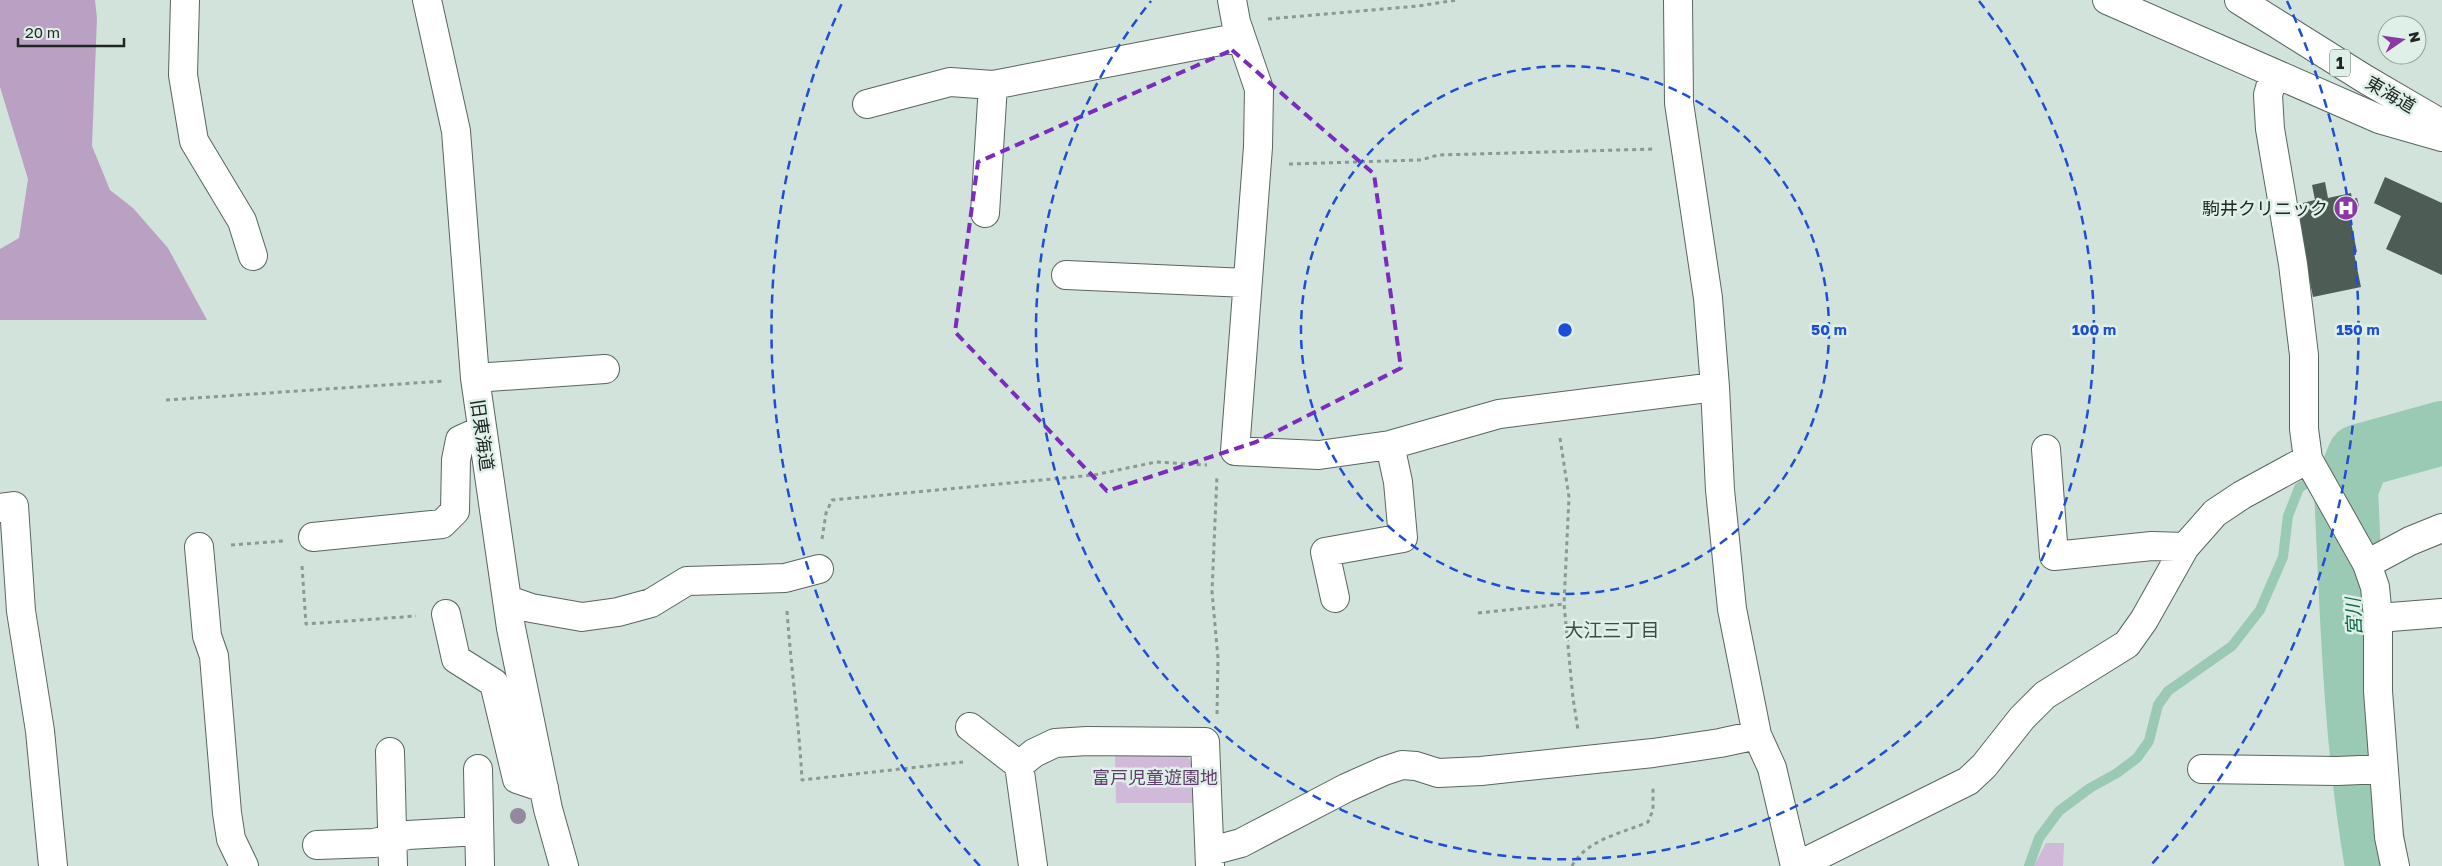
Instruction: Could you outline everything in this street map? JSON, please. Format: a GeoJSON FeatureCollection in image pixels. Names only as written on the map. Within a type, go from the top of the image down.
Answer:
{"type":"FeatureCollection","features":[{"type":"Feature","properties":{"kind":"main road"},"geometry":{"type":"LineString","coordinates":[[185,0],[183,75],[194,141],[242,221],[253,256]]}},
{"type":"Feature","properties":{"kind":"main road","name":"旧東海道"},"geometry":{"type":"LineString","coordinates":[[427,0],[456,132],[475,378],[511,628],[544,788],[564,866]]}},
{"type":"Feature","properties":{"kind":"main road"},"geometry":{"type":"LineString","coordinates":[[1678,0],[1679,103],[1708,298],[1720,490],[1732,609],[1756,735],[1772,768],[1796,866],[1968,781],[1984,766],[2022,718],[2045,695],[2127,644],[2144,620],[2185,547],[2215,513],[2242,495],[2315,470]]}},
{"type":"Feature","properties":{"kind":"main road"},"geometry":{"type":"LineString","coordinates":[[2107,0],[2380,119],[2442,137]]}},
{"type":"Feature","properties":{"kind":"main road","name":"東海道"},"geometry":{"type":"LineString","coordinates":[[2240,0],[2442,124]]}},
{"type":"Feature","properties":{"kind":"main road"},"geometry":{"type":"LineString","coordinates":[[867,104],[950,82],[993,85],[1236,20],[1259,89],[1256,165],[1247,283],[1228,458],[1319,455],[1390,445],[1499,414],[1556,405],[1715,387]]}},
{"type":"Feature","properties":{"kind":"main road"},"geometry":{"type":"LineString","coordinates":[[2274,74],[2268,95],[2270,129],[2293,264],[2304,355],[2304,429],[2315,470],[2362,555],[2375,587],[2378,618],[2378,691],[2371,769],[2395,866]]}},
{"type":"Feature","properties":{"kind":"main road"},"geometry":{"type":"LineString","coordinates":[[985,213],[993,85]]}},
{"type":"Feature","properties":{"kind":"main road"},"geometry":{"type":"LineString","coordinates":[[1066,275],[1247,283]]}},
{"type":"Feature","properties":{"kind":"main road"},"geometry":{"type":"LineString","coordinates":[[475,378],[495,375],[605,369]]}},
{"type":"Feature","properties":{"kind":"main road"},"geometry":{"type":"LineString","coordinates":[[306,539],[442,524],[455,511],[456,460],[460,440],[482,430]]}},
{"type":"Feature","properties":{"kind":"main road"},"geometry":{"type":"LineString","coordinates":[[1335,598],[1325,552],[1403,538],[1398,482],[1390,445]]}},
{"type":"Feature","properties":{"kind":"main road"},"geometry":{"type":"LineString","coordinates":[[2046,449],[2054,556],[2152,546],[2185,547]]}},
{"type":"Feature","properties":{"kind":"main road"},"geometry":{"type":"LineString","coordinates":[[7,507],[40,732],[53,866]]}},
{"type":"Feature","properties":{"kind":"main road"},"geometry":{"type":"LineString","coordinates":[[2362,555],[2410,541],[2442,528]]}},
{"type":"Feature","properties":{"kind":"main road"},"geometry":{"type":"LineString","coordinates":[[199,547],[207,636],[214,656],[227,813],[231,839],[244,866]]}},
{"type":"Feature","properties":{"kind":"main road"},"geometry":{"type":"LineString","coordinates":[[508,600],[531,608],[582,617],[618,612],[651,603],[687,580],[785,578],[819,568]]}},
{"type":"Feature","properties":{"kind":"main road"},"geometry":{"type":"LineString","coordinates":[[446,614],[456,659],[494,683],[517,779],[544,788]]}},
{"type":"Feature","properties":{"kind":"main road"},"geometry":{"type":"LineString","coordinates":[[2378,618],[2442,614]]}},
{"type":"Feature","properties":{"kind":"main road"},"geometry":{"type":"LineString","coordinates":[[970,727],[1014,761],[1033,866]]}},
{"type":"Feature","properties":{"kind":"main road"},"geometry":{"type":"LineString","coordinates":[[1014,761],[1054,743],[1087,741],[1205,742],[1210,858],[1346,788],[1384,771],[1402,766],[1416,766],[1438,772],[1481,772],[1653,753],[1720,743],[1756,735]]}},
{"type":"Feature","properties":{"kind":"main road"},"geometry":{"type":"LineString","coordinates":[[390,752],[393,866]]}},
{"type":"Feature","properties":{"kind":"main road"},"geometry":{"type":"LineString","coordinates":[[478,768],[480,866]]}},
{"type":"Feature","properties":{"kind":"main road"},"geometry":{"type":"LineString","coordinates":[[2202,769],[2371,769]]}},
{"type":"Feature","properties":{"kind":"main road"},"geometry":{"type":"LineString","coordinates":[[317,845],[374,843],[408,835],[480,831]]}},
{"type":"Feature","properties":{"kind":"path"},"geometry":{"type":"LineString","coordinates":[[1236,20],[1418,6],[1457,0]]}},
{"type":"Feature","properties":{"kind":"path"},"geometry":{"type":"LineString","coordinates":[[1256,165],[1421,160],[1438,155],[1685,148]]}},
{"type":"Feature","properties":{"kind":"path"},"geometry":{"type":"LineString","coordinates":[[166,400],[475,378]]}},
{"type":"Feature","properties":{"kind":"path"},"geometry":{"type":"LineString","coordinates":[[1556,405],[1569,498],[1564,604],[1578,731],[1588,759]]}},
{"type":"Feature","properties":{"kind":"path"},"geometry":{"type":"LineString","coordinates":[[819,568],[826,513],[832,500],[1094,475],[1156,462],[1228,458]]}},
{"type":"Feature","properties":{"kind":"path"},"geometry":{"type":"LineString","coordinates":[[1205,742],[1217,726],[1218,658],[1212,592],[1216,479],[1228,458]]}},
{"type":"Feature","properties":{"kind":"path"},"geometry":{"type":"LineString","coordinates":[[199,547],[306,539],[306,624],[446,614]]}},
{"type":"Feature","properties":{"kind":"path"},"geometry":{"type":"LineString","coordinates":[[785,578],[792,682],[798,709],[802,780],[1014,761]]}},
{"type":"Feature","properties":{"kind":"path"},"geometry":{"type":"LineString","coordinates":[[1478,613],[1564,604]]}},
{"type":"Feature","properties":{"kind":"path"},"geometry":{"type":"LineString","coordinates":[[1572,866],[1575,860],[1605,838],[1648,822],[1653,810],[1653,753]]}},
{"type":"Feature","properties":{"kind":"highlighted area"},"geometry":{"type":"Polygon","coordinates":[[[1232,50],[1374,174],[1401,368],[1256,442],[1107,491],[955,332],[978,162],[1232,50]]]}},
{"type":"Feature","properties":{"kind":"green space","name":"富戸児童遊園地"},"geometry":{"type":"Polygon","coordinates":[[[1115,751],[1184,751],[1194,766],[1195,803],[1116,803],[1115,751]]]}},
{"type":"Feature","properties":{"kind":"green space"},"geometry":{"type":"Polygon","coordinates":[[[2046,843],[2064,843],[2063,866],[2034,866],[2046,843]]]}},
{"type":"Feature","properties":{"kind":"shaded area"},"geometry":{"type":"Polygon","coordinates":[[[0,0],[95,0],[97,18],[92,146],[110,190],[133,208],[168,248],[207,320],[0,320],[0,249],[19,238],[28,179],[0,87],[0,0]]]}},
{"type":"Feature","properties":{"kind":"building"},"geometry":{"type":"Polygon","coordinates":[[[2385,177],[2442,203],[2442,275],[2386,249],[2401,216],[2374,203],[2385,177]]]}},
{"type":"Feature","properties":{"kind":"building"},"geometry":{"type":"Polygon","coordinates":[[[2325,182],[2328,198],[2351,193],[2352,199],[2357,198],[2359,206],[2350,217],[2357,252],[2354,253],[2361,287],[2313,297],[2295,210],[2300,209],[2298,204],[2315,200],[2312,185],[2325,182]]]}},
{"type":"Feature","properties":{"kind":"waterway","name":"宮川"},"geometry":{"type":"LineString","coordinates":[[2377,866],[2359,725],[2346,489],[2359,456],[2442,433]]}},
{"type":"Feature","properties":{"kind":"waterway"},"geometry":{"type":"LineString","coordinates":[[2029,866],[2039,838],[2059,811],[2090,788],[2117,773],[2137,758],[2149,741],[2158,705],[2168,691],[2232,646],[2260,610],[2283,557],[2288,516],[2299,488],[2335,464],[2359,456]]}},
{"type":"Feature","properties":{"kind":"place","name":"駒井クリニック"},"geometry":{"type":"Point","coordinates":[2346,208]}},
{"type":"Feature","properties":{"kind":"district","name":"大江三丁目"},"geometry":{"type":"Point","coordinates":[1612,629]}}]}
